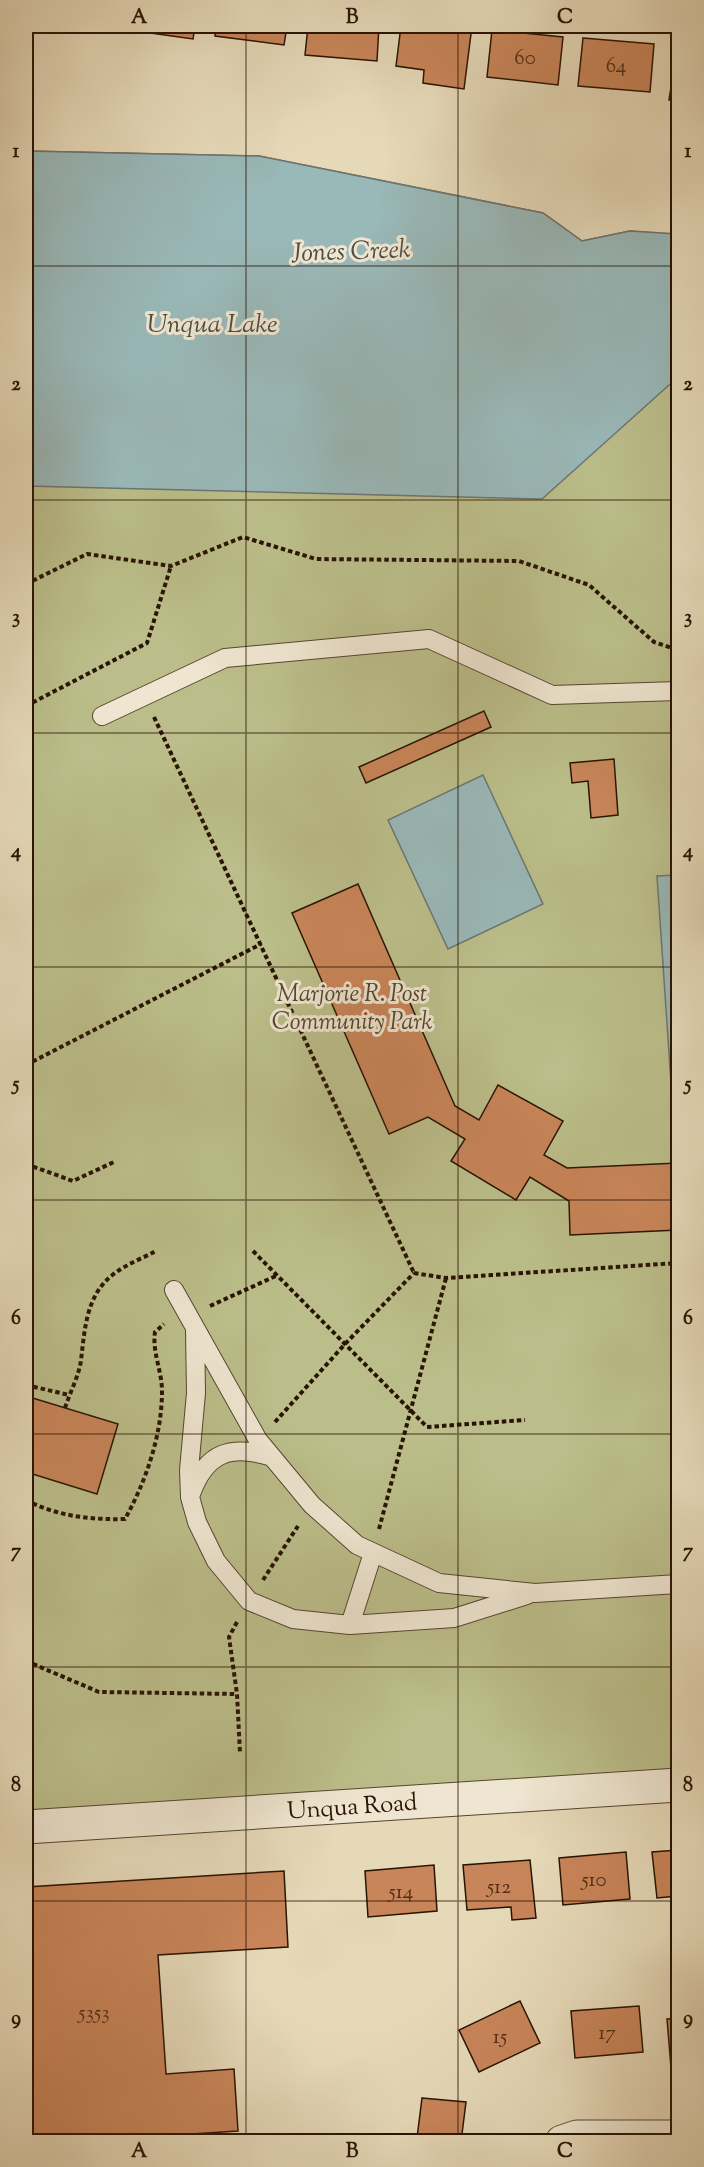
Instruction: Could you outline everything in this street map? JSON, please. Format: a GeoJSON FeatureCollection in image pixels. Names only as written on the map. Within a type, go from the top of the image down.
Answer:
{"type":"FeatureCollection","features":[{"type":"Feature","properties":{"kind":"street","name":"Unqua Road"},"geometry":{"type":"LineString","coordinates":[[26,1827],[678,1785]]}},
{"type":"Feature","properties":{"kind":"street"},"geometry":{"type":"LineString","coordinates":[[569,2139],[678,2137]]}},
{"type":"Feature","properties":{"kind":"lane"},"geometry":{"type":"LineString","coordinates":[[102,716],[225,658],[429,639],[552,695],[678,691]]}},
{"type":"Feature","properties":{"kind":"lane"},"geometry":{"type":"LineString","coordinates":[[174,1290],[258,1440],[312,1505],[357,1545],[439,1583],[535,1593],[678,1584]]}},
{"type":"Feature","properties":{"kind":"lane"},"geometry":{"type":"LineString","coordinates":[[195,1325],[196,1393],[189,1470],[190,1497],[197,1522],[216,1562],[249,1601],[293,1619],[350,1625],[454,1618],[535,1593]]}},
{"type":"Feature","properties":{"kind":"lane"},"geometry":{"type":"LineString","coordinates":[[190,1497],[202,1472],[220,1456],[242,1450],[272,1457]]}},
{"type":"Feature","properties":{"kind":"lane"},"geometry":{"type":"LineString","coordinates":[[350,1625],[373,1553]]}},
{"type":"Feature","properties":{"kind":"path"},"geometry":{"type":"LineString","coordinates":[[26,584],[87,554],[171,566],[243,537],[316,559],[519,561],[590,585],[654,642],[678,650]]}},
{"type":"Feature","properties":{"kind":"path"},"geometry":{"type":"LineString","coordinates":[[26,706],[147,644],[171,566]]}},
{"type":"Feature","properties":{"kind":"path"},"geometry":{"type":"LineString","coordinates":[[144,696],[414,1273]]}},
{"type":"Feature","properties":{"kind":"path"},"geometry":{"type":"LineString","coordinates":[[26,1065],[261,944]]}},
{"type":"Feature","properties":{"kind":"path"},"geometry":{"type":"LineString","coordinates":[[26,1164],[73,1181],[114,1162]]}},
{"type":"Feature","properties":{"kind":"path"},"geometry":{"type":"LineString","coordinates":[[65,1408],[78,1371],[84,1326],[91,1303],[103,1285],[115,1273],[156,1251]]}},
{"type":"Feature","properties":{"kind":"path"},"geometry":{"type":"LineString","coordinates":[[253,1251],[427,1427],[525,1420]]}},
{"type":"Feature","properties":{"kind":"path"},"geometry":{"type":"LineString","coordinates":[[414,1273],[446,1278],[678,1263]]}},
{"type":"Feature","properties":{"kind":"path"},"geometry":{"type":"LineString","coordinates":[[258,1440],[345,1344],[414,1273]]}},
{"type":"Feature","properties":{"kind":"path"},"geometry":{"type":"LineString","coordinates":[[373,1553],[446,1278]]}},
{"type":"Feature","properties":{"kind":"path"},"geometry":{"type":"LineString","coordinates":[[26,1385],[69,1395]]}},
{"type":"Feature","properties":{"kind":"path"},"geometry":{"type":"LineString","coordinates":[[26,1500],[45,1510],[99,1520],[125,1519]]}},
{"type":"Feature","properties":{"kind":"path"},"geometry":{"type":"LineString","coordinates":[[26,1661],[99,1692],[237,1694]]}},
{"type":"Feature","properties":{"kind":"green space","name":"Marjorie R. Post Community Park"},"geometry":{"type":"Polygon","coordinates":[[[26,151],[259,156],[543,213],[582,241],[630,231],[678,235],[678,1772],[26,1815],[26,151]]]}},
{"type":"Feature","properties":{"kind":"water","name":"Unqua Lake"},"geometry":{"type":"Polygon","coordinates":[[[26,151],[259,156],[543,213],[582,241],[630,231],[678,234],[678,377],[542,499],[26,486],[26,151]]]}},
{"type":"Feature","properties":{"kind":"water"},"geometry":{"type":"Polygon","coordinates":[[[483,775],[543,904],[448,949],[388,820],[483,775]]]}},
{"type":"Feature","properties":{"kind":"water"},"geometry":{"type":"Polygon","coordinates":[[[678,875],[678,1112],[673,1112],[657,876],[678,875]]]}},
{"type":"Feature","properties":{"kind":"building"},"geometry":{"type":"Polygon","coordinates":[[[122,26],[195,26],[193,39],[122,29],[122,26]]]}},
{"type":"Feature","properties":{"kind":"building"},"geometry":{"type":"Polygon","coordinates":[[[216,26],[287,26],[284,45],[215,36],[216,26]]]}},
{"type":"Feature","properties":{"kind":"building"},"geometry":{"type":"Polygon","coordinates":[[[308,26],[379,26],[377,61],[305,55],[308,26]]]}},
{"type":"Feature","properties":{"kind":"building"},"geometry":{"type":"Polygon","coordinates":[[[401,26],[472,26],[464,89],[423,83],[424,70],[396,66],[401,26]]]}},
{"type":"Feature","properties":{"kind":"building"},"geometry":{"type":"Polygon","coordinates":[[[492,30],[563,37],[558,85],[487,77],[492,30]]]}},
{"type":"Feature","properties":{"kind":"building"},"geometry":{"type":"Polygon","coordinates":[[[583,38],[654,44],[650,92],[578,86],[583,38]]]}},
{"type":"Feature","properties":{"kind":"building"},"geometry":{"type":"Polygon","coordinates":[[[678,49],[678,102],[669,100],[678,49]]]}},
{"type":"Feature","properties":{"kind":"building"},"geometry":{"type":"Polygon","coordinates":[[[484,711],[491,727],[366,783],[359,767],[484,711]]]}},
{"type":"Feature","properties":{"kind":"building"},"geometry":{"type":"Polygon","coordinates":[[[614,759],[618,815],[591,818],[588,781],[572,783],[570,763],[614,759]]]}},
{"type":"Feature","properties":{"kind":"building"},"geometry":{"type":"Polygon","coordinates":[[[358,884],[455,1106],[479,1120],[498,1085],[563,1121],[544,1155],[567,1168],[678,1163],[678,1230],[570,1235],[569,1201],[530,1177],[516,1200],[451,1161],[465,1139],[428,1117],[389,1134],[292,913],[358,884]]]}},
{"type":"Feature","properties":{"kind":"building"},"geometry":{"type":"Polygon","coordinates":[[[26,1396],[118,1424],[97,1494],[26,1472],[26,1396]]]}},
{"type":"Feature","properties":{"kind":"building"},"geometry":{"type":"Polygon","coordinates":[[[678,1850],[678,1896],[657,1898],[652,1852],[678,1850]]]}},
{"type":"Feature","properties":{"kind":"building"},"geometry":{"type":"Polygon","coordinates":[[[626,1852],[630,1899],[563,1905],[559,1858],[626,1852]]]}},
{"type":"Feature","properties":{"kind":"building"},"geometry":{"type":"Polygon","coordinates":[[[530,1860],[536,1918],[512,1920],[511,1907],[467,1910],[463,1865],[530,1860]]]}},
{"type":"Feature","properties":{"kind":"building"},"geometry":{"type":"Polygon","coordinates":[[[434,1865],[437,1911],[368,1917],[365,1871],[434,1865]]]}},
{"type":"Feature","properties":{"kind":"building"},"geometry":{"type":"Polygon","coordinates":[[[284,1871],[288,1947],[158,1955],[166,2074],[234,2069],[238,2131],[99,2140],[99,2142],[26,2142],[26,1887],[284,1871]]]}},
{"type":"Feature","properties":{"kind":"building"},"geometry":{"type":"Polygon","coordinates":[[[520,2001],[540,2043],[479,2072],[459,2030],[520,2001]]]}},
{"type":"Feature","properties":{"kind":"building"},"geometry":{"type":"Polygon","coordinates":[[[639,2006],[643,2052],[575,2058],[571,2011],[639,2006]]]}},
{"type":"Feature","properties":{"kind":"building"},"geometry":{"type":"Polygon","coordinates":[[[678,2018],[678,2067],[671,2067],[667,2019],[678,2018]]]}},
{"type":"Feature","properties":{"kind":"building"},"geometry":{"type":"Polygon","coordinates":[[[422,2098],[466,2102],[461,2142],[397,2142],[398,2136],[417,2138],[422,2098]]]}},
{"type":"Feature","properties":{"kind":"water label","name":"Jones Creek"},"geometry":{"type":"Point","coordinates":[351,250]}}]}
